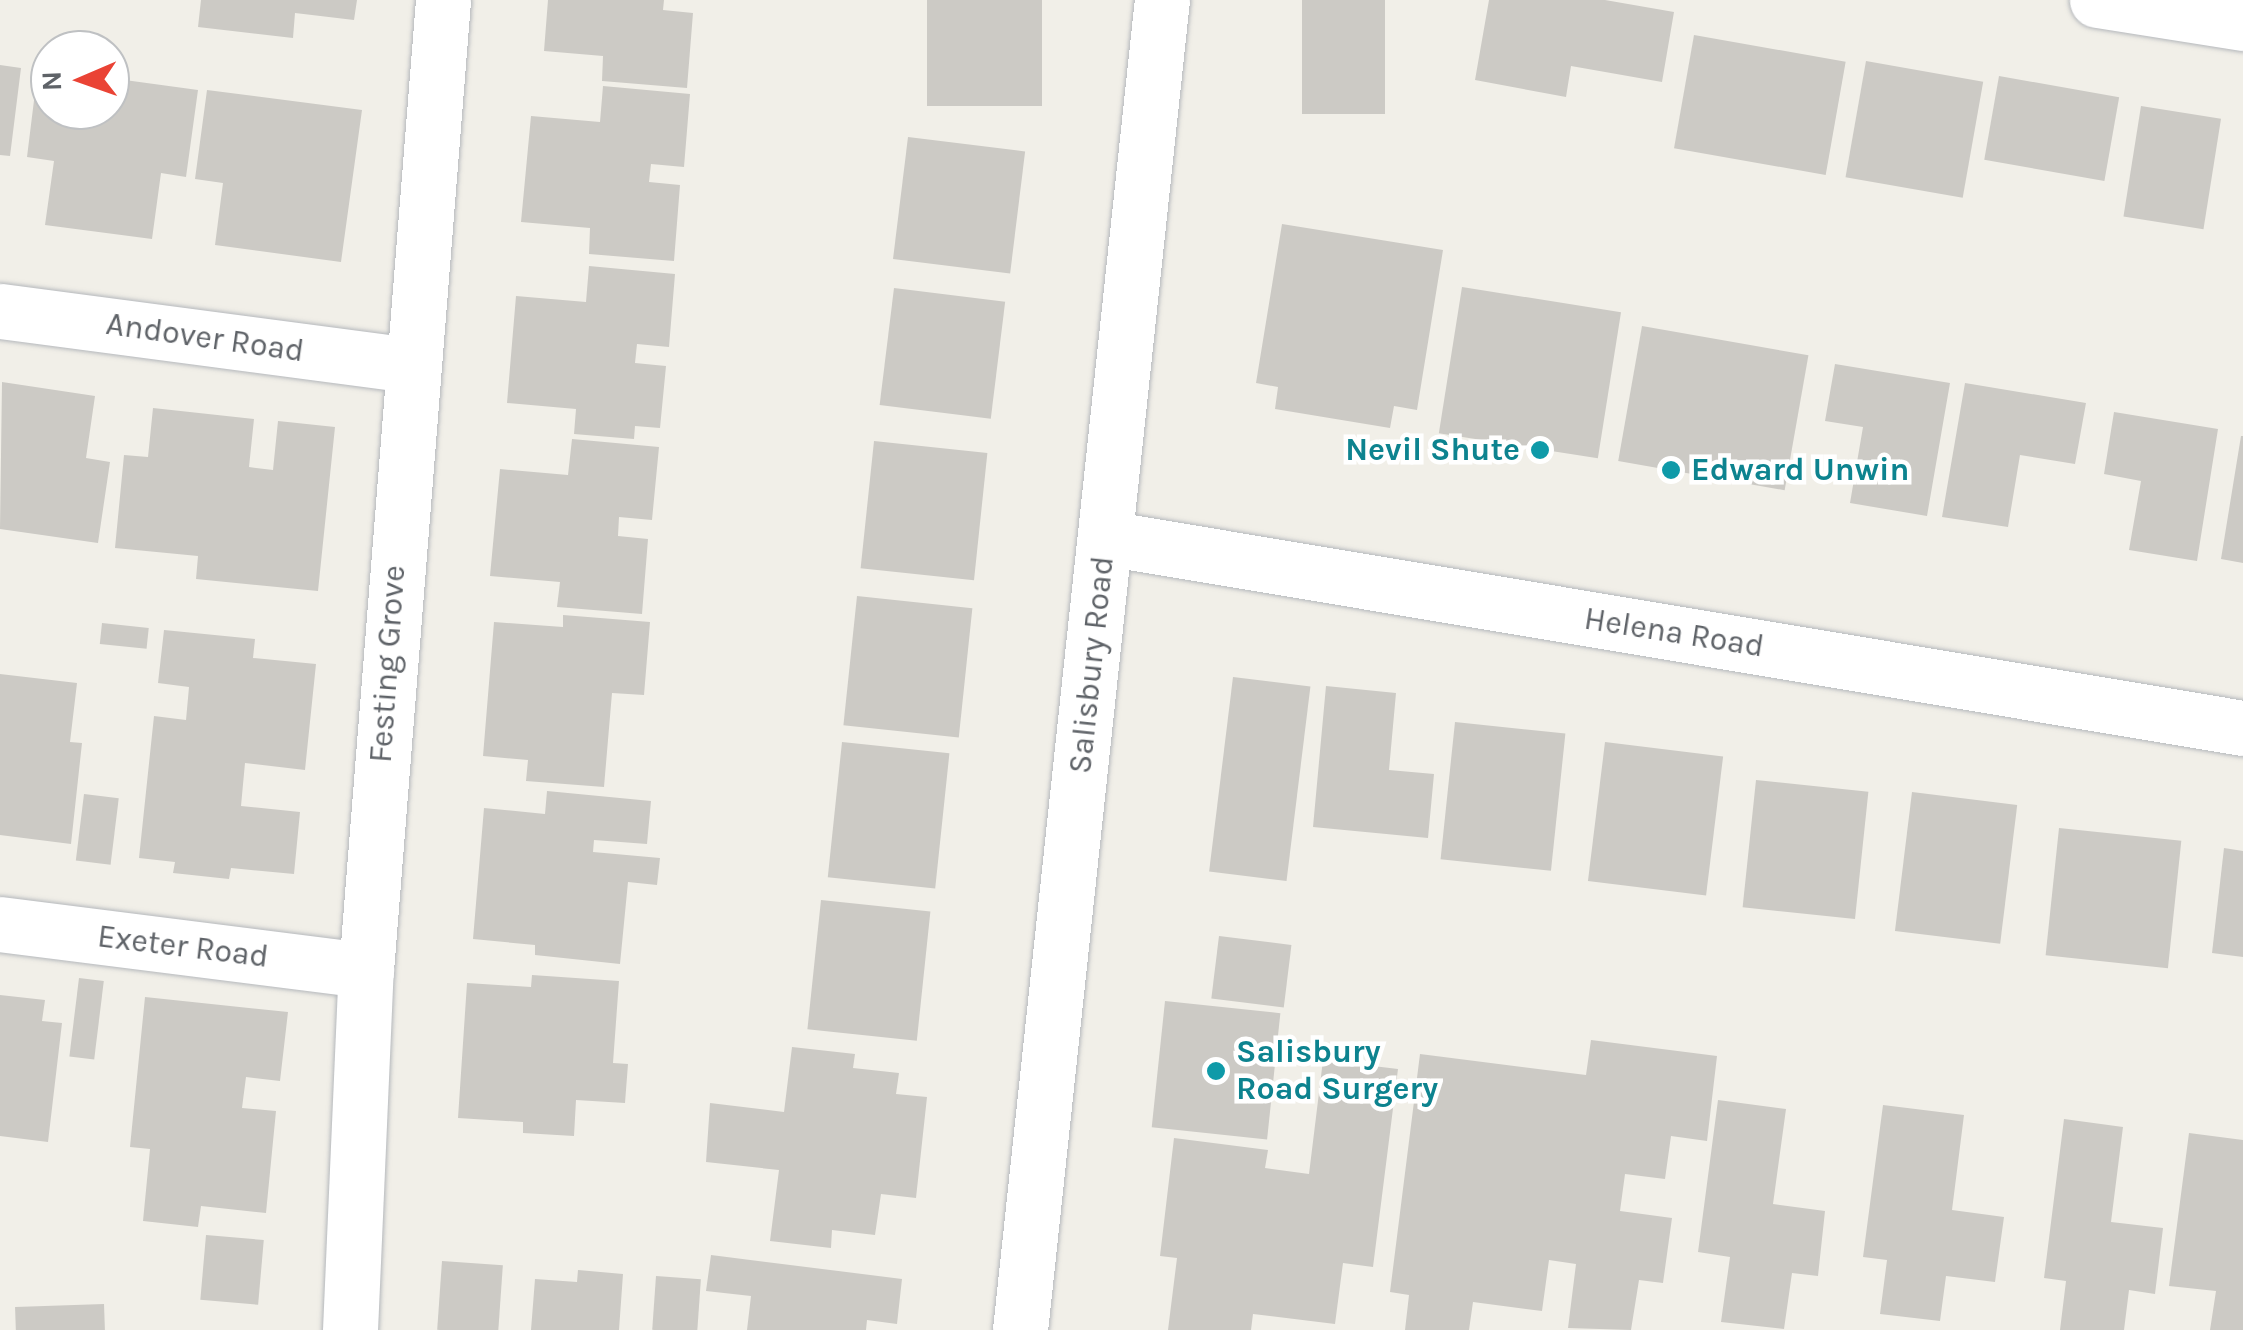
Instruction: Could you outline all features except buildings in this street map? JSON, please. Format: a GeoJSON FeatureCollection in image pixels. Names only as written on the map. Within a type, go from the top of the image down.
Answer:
{"type":"FeatureCollection","features":[{"type":"Feature","properties":{"kind":"street","name":"Festing Grove"},"geometry":{"type":"LineString","coordinates":[[350,1330],[366,970],[409,366],[443,0]]}},
{"type":"Feature","properties":{"kind":"street","name":"Salisbury Road"},"geometry":{"type":"LineString","coordinates":[[1020,1330],[1162,0]]}},
{"type":"Feature","properties":{"kind":"street"},"geometry":{"type":"LineString","coordinates":[[2098,0],[2243,23]]}},
{"type":"Feature","properties":{"kind":"street","name":"Andover Road"},"geometry":{"type":"LineString","coordinates":[[0,311],[409,366]]}},
{"type":"Feature","properties":{"kind":"street","name":"Helena Road"},"geometry":{"type":"LineString","coordinates":[[1106,538],[2243,728]]}},
{"type":"Feature","properties":{"kind":"street","name":"Exeter Road"},"geometry":{"type":"LineString","coordinates":[[0,924],[366,970]]}},
{"type":"Feature","properties":{"kind":"place","name":"Nevil Shute"},"geometry":{"type":"Point","coordinates":[1540,450]}},
{"type":"Feature","properties":{"kind":"place","name":"Edward Unwin"},"geometry":{"type":"Point","coordinates":[1671,470]}},
{"type":"Feature","properties":{"kind":"place","name":"Salisbury Road Surgery"},"geometry":{"type":"Point","coordinates":[1216,1071]}}]}
